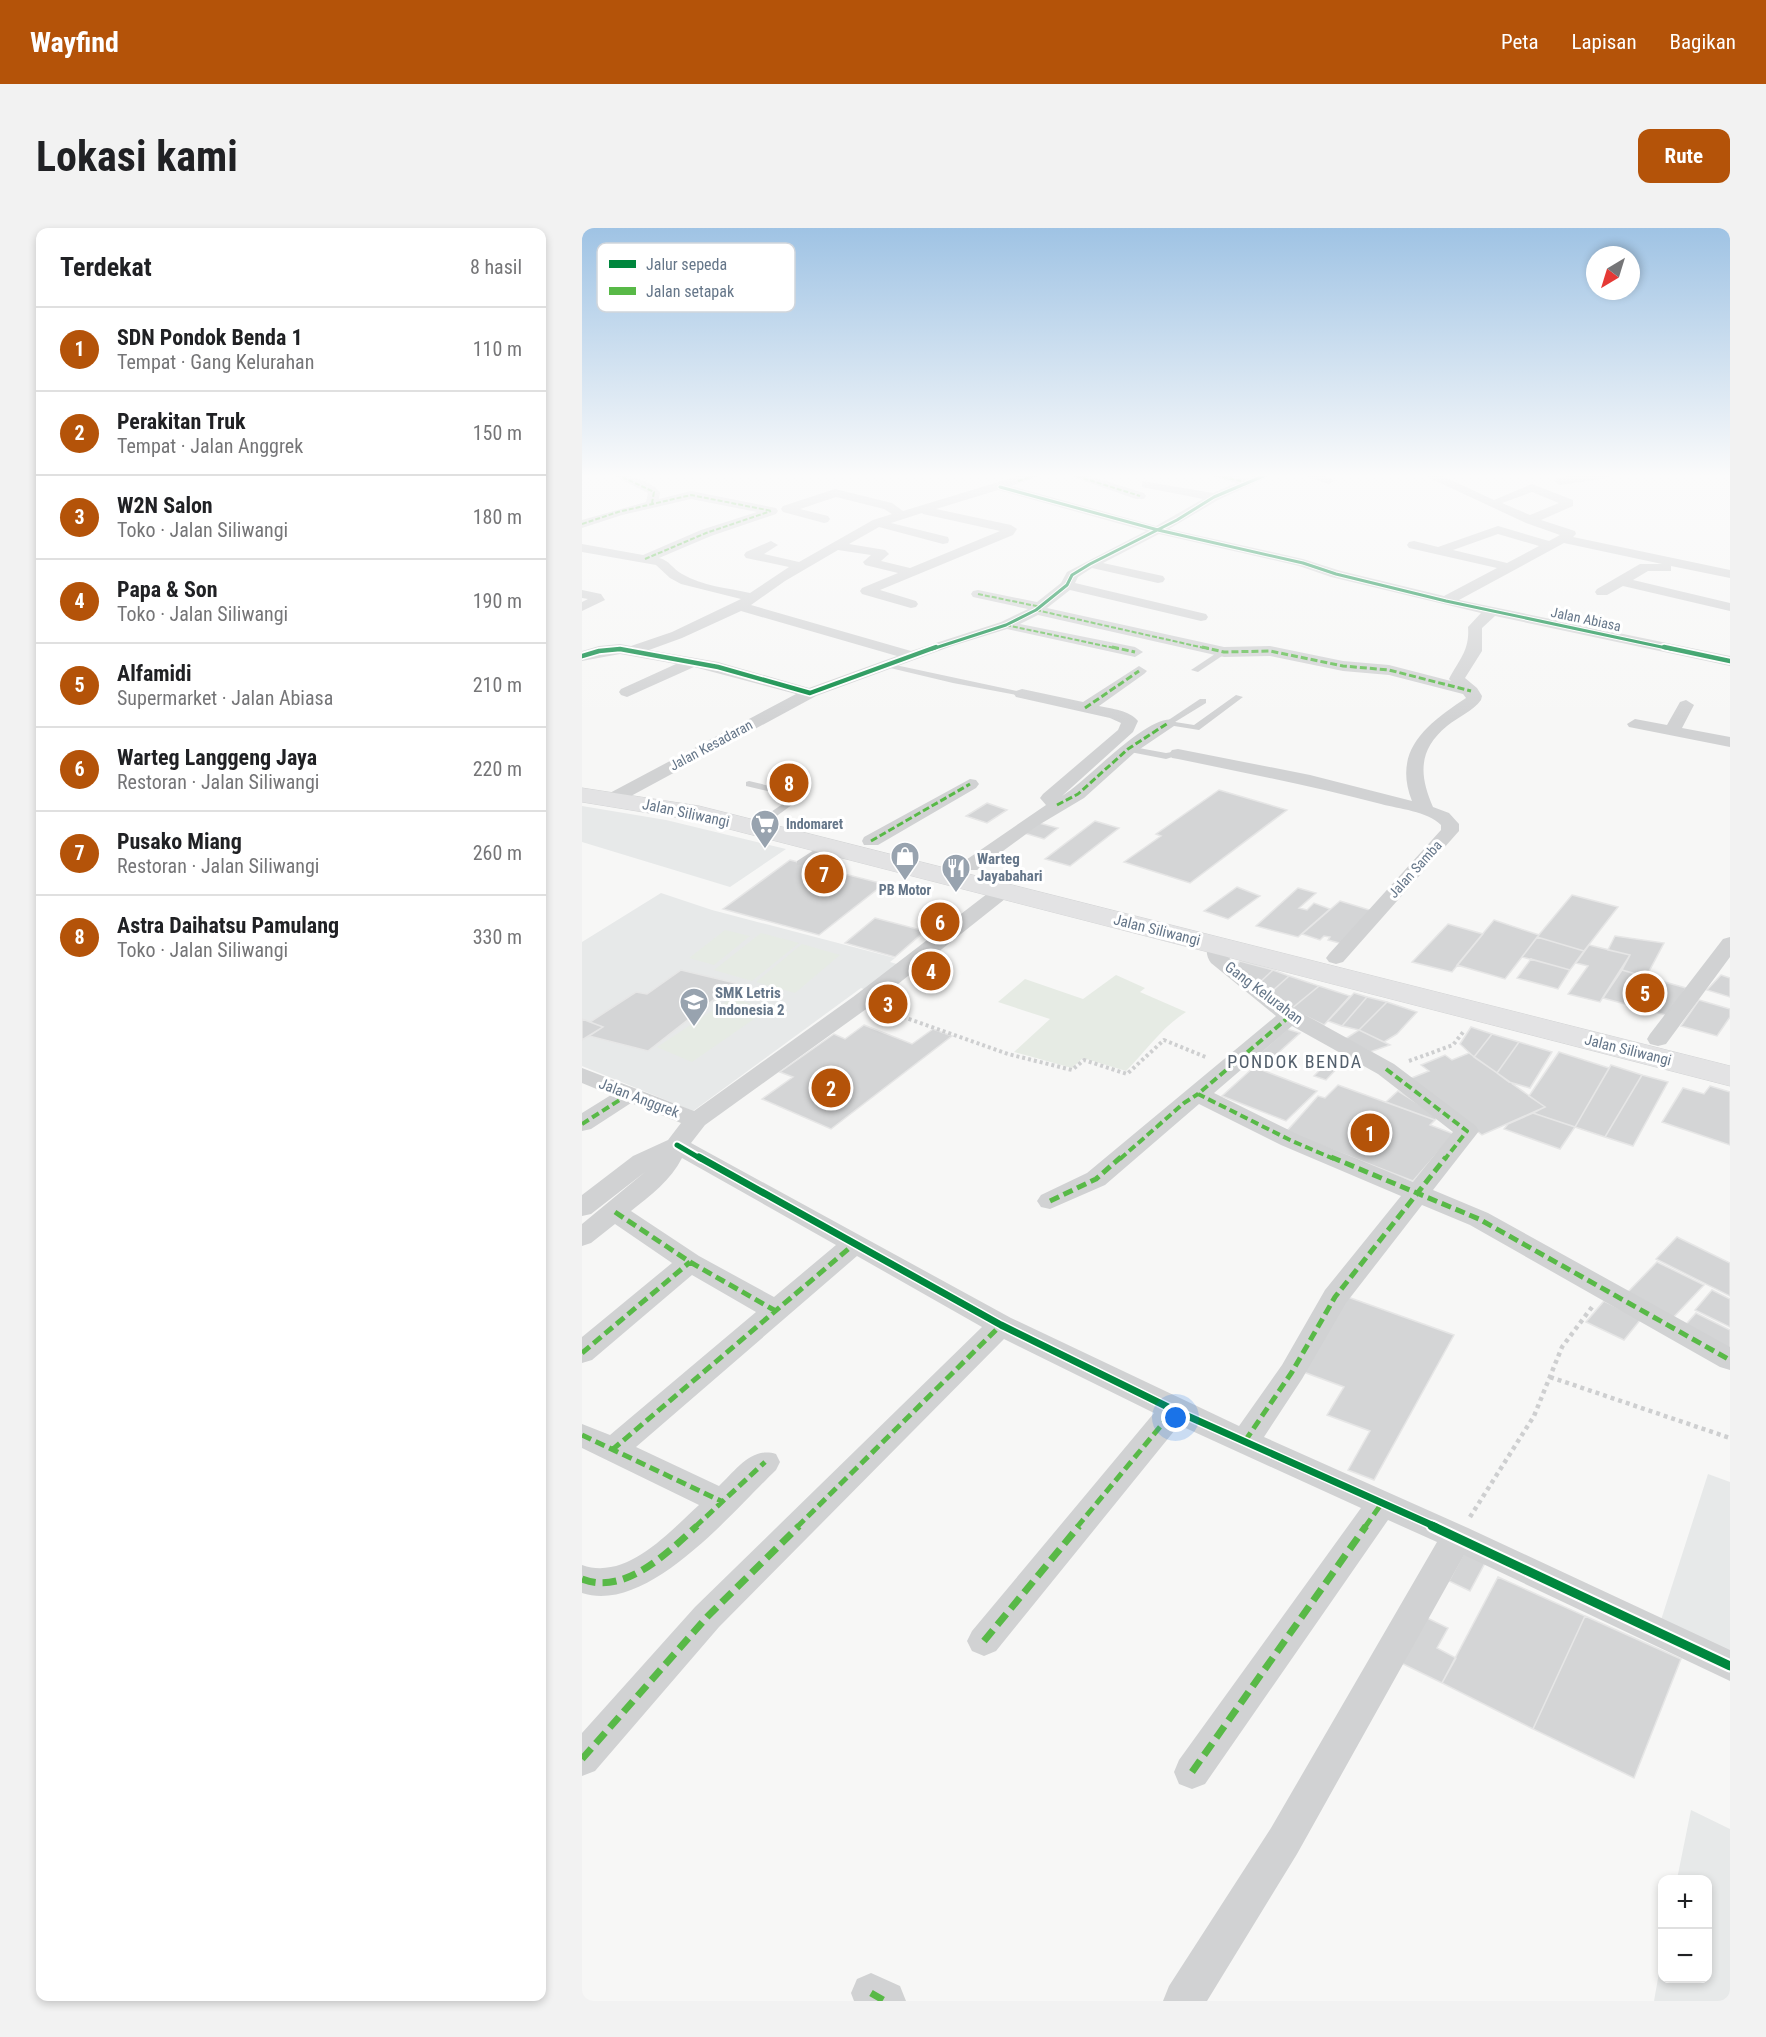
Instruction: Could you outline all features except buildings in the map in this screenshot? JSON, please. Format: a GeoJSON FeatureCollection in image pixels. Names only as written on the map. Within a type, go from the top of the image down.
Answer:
{"type":"FeatureCollection","features":[{"type":"Feature","properties":{"kind":"main road","name":"Jalan Siliwangi"},"geometry":{"type":"LineString","coordinates":[[582,782],[699,814],[1730,1076]]}},
{"type":"Feature","properties":{"kind":"main road","name":"Jalan Siliwangi"},"geometry":{"type":"LineString","coordinates":[[582,795],[621,794],[715,802],[1730,1057]]}},
{"type":"Feature","properties":{"kind":"street"},"geometry":{"type":"LineString","coordinates":[[632,557],[666,565],[674,576],[691,583],[913,656]]}},
{"type":"Feature","properties":{"kind":"street"},"geometry":{"type":"LineString","coordinates":[[645,559],[650,557]]}},
{"type":"Feature","properties":{"kind":"street"},"geometry":{"type":"LineString","coordinates":[[759,557],[801,566]]}},
{"type":"Feature","properties":{"kind":"street"},"geometry":{"type":"LineString","coordinates":[[632,651],[677,635],[746,601],[817,557]]}},
{"type":"Feature","properties":{"kind":"street"},"geometry":{"type":"LineString","coordinates":[[878,557],[870,562],[909,572]]}},
{"type":"Feature","properties":{"kind":"street"},"geometry":{"type":"LineString","coordinates":[[910,604],[867,591],[947,557]]}},
{"type":"Feature","properties":{"kind":"street","name":"Jalan Kesadaran"},"geometry":{"type":"LineString","coordinates":[[621,794],[810,693],[1006,625],[1038,608],[1067,585],[1072,575],[1105,557]]}},
{"type":"Feature","properties":{"kind":"street","name":"Jalan Abiasa"},"geometry":{"type":"LineString","coordinates":[[1279,557],[1446,602],[1730,660]]}},
{"type":"Feature","properties":{"kind":"street"},"geometry":{"type":"LineString","coordinates":[[1468,557],[1506,565]]}},
{"type":"Feature","properties":{"kind":"street"},"geometry":{"type":"LineString","coordinates":[[1446,602],[1521,557]]}},
{"type":"Feature","properties":{"kind":"street"},"geometry":{"type":"LineString","coordinates":[[1647,557],[1730,574]]}},
{"type":"Feature","properties":{"kind":"street"},"geometry":{"type":"LineString","coordinates":[[1090,564],[1158,579]]}},
{"type":"Feature","properties":{"kind":"street"},"geometry":{"type":"LineString","coordinates":[[1602,592],[1645,567],[1654,566],[1730,581]]}},
{"type":"Feature","properties":{"kind":"street"},"geometry":{"type":"LineString","coordinates":[[1620,581],[1730,607]]}},
{"type":"Feature","properties":{"kind":"street"},"geometry":{"type":"LineString","coordinates":[[1067,585],[1202,617]]}},
{"type":"Feature","properties":{"kind":"street"},"geometry":{"type":"LineString","coordinates":[[582,594],[596,597],[598,600],[582,608]]}},
{"type":"Feature","properties":{"kind":"street"},"geometry":{"type":"LineString","coordinates":[[978,594],[1224,652],[1270,651],[1343,666],[1389,670],[1471,691]]}},
{"type":"Feature","properties":{"kind":"street"},"geometry":{"type":"LineString","coordinates":[[1425,810],[1415,786],[1413,771],[1423,743],[1440,723],[1473,700],[1474,696],[1471,691],[1457,679],[1475,653],[1478,639],[1475,627],[1491,611]]}},
{"type":"Feature","properties":{"kind":"street"},"geometry":{"type":"LineString","coordinates":[[1006,625],[1135,652]]}},
{"type":"Feature","properties":{"kind":"street"},"geometry":{"type":"LineString","coordinates":[[582,656],[612,649],[632,651],[726,669],[810,693]]}},
{"type":"Feature","properties":{"kind":"street"},"geometry":{"type":"LineString","coordinates":[[627,692],[690,663]]}},
{"type":"Feature","properties":{"kind":"street"},"geometry":{"type":"LineString","coordinates":[[1085,708],[1139,671]]}},
{"type":"Feature","properties":{"kind":"street"},"geometry":{"type":"LineString","coordinates":[[1022,694],[1125,717],[1130,722],[1125,732],[1049,798],[1057,805]]}},
{"type":"Feature","properties":{"kind":"street"},"geometry":{"type":"LineString","coordinates":[[1671,732],[1686,705]]}},
{"type":"Feature","properties":{"kind":"street"},"geometry":{"type":"LineString","coordinates":[[970,866],[1057,805],[1078,794],[1128,749],[1168,723]]}},
{"type":"Feature","properties":{"kind":"street"},"geometry":{"type":"LineString","coordinates":[[1635,724],[1730,742]]}},
{"type":"Feature","properties":{"kind":"street"},"geometry":{"type":"LineString","coordinates":[[1178,754],[1310,780],[1425,810]]}},
{"type":"Feature","properties":{"kind":"street"},"geometry":{"type":"LineString","coordinates":[[871,840],[970,784]]}},
{"type":"Feature","properties":{"kind":"street","name":"Jalan Samba"},"geometry":{"type":"LineString","coordinates":[[1336,958],[1450,831],[1450,824],[1443,817],[1425,810]]}},
{"type":"Feature","properties":{"kind":"street"},"geometry":{"type":"LineString","coordinates":[[582,1237],[615,1212],[668,1164],[677,1145],[696,1120],[861,1002],[1003,891]]}},
{"type":"Feature","properties":{"kind":"street"},"geometry":{"type":"LineString","coordinates":[[1659,1039],[1730,943]]}},
{"type":"Feature","properties":{"kind":"street","name":"Gang Kelurahan"},"geometry":{"type":"LineString","coordinates":[[1217,945],[1218,959],[1290,1016],[1386,1069],[1467,1131],[1419,1193]]}},
{"type":"Feature","properties":{"kind":"street"},"geometry":{"type":"LineString","coordinates":[[1050,1201],[1096,1179],[1290,1016]]}},
{"type":"Feature","properties":{"kind":"street","name":"Jalan Anggrek"},"geometry":{"type":"LineString","coordinates":[[582,1075],[696,1120]]}},
{"type":"Feature","properties":{"kind":"street"},"geometry":{"type":"LineString","coordinates":[[582,1124],[629,1094]]}},
{"type":"Feature","properties":{"kind":"street"},"geometry":{"type":"LineString","coordinates":[[1198,1094],[1290,1140],[1419,1193],[1507,1233],[1730,1360]]}},
{"type":"Feature","properties":{"kind":"street"},"geometry":{"type":"LineString","coordinates":[[582,1208],[642,1162],[677,1145]]}},
{"type":"Feature","properties":{"kind":"street"},"geometry":{"type":"LineString","coordinates":[[677,1145],[853,1245],[1001,1325],[1174,1410],[1457,1537],[1730,1666]]}},
{"type":"Feature","properties":{"kind":"street"},"geometry":{"type":"LineString","coordinates":[[1245,1441],[1292,1372],[1335,1297],[1419,1193]]}},
{"type":"Feature","properties":{"kind":"street"},"geometry":{"type":"LineString","coordinates":[[615,1212],[690,1262],[774,1310]]}},
{"type":"Feature","properties":{"kind":"street"},"geometry":{"type":"LineString","coordinates":[[612,1450],[853,1245]]}},
{"type":"Feature","properties":{"kind":"street"},"geometry":{"type":"LineString","coordinates":[[582,1353],[690,1262]]}},
{"type":"Feature","properties":{"kind":"street"},"geometry":{"type":"LineString","coordinates":[[582,1759],[707,1617],[1001,1325]]}},
{"type":"Feature","properties":{"kind":"street"},"geometry":{"type":"LineString","coordinates":[[984,1641],[1174,1410]]}},
{"type":"Feature","properties":{"kind":"street"},"geometry":{"type":"LineString","coordinates":[[582,1435],[721,1501]]}},
{"type":"Feature","properties":{"kind":"street"},"geometry":{"type":"LineString","coordinates":[[582,1579],[592,1583],[618,1581],[638,1571],[677,1543],[765,1462]]}},
{"type":"Feature","properties":{"kind":"street"},"geometry":{"type":"LineString","coordinates":[[1192,1772],[1382,1503]]}},
{"type":"Feature","properties":{"kind":"street"},"geometry":{"type":"LineString","coordinates":[[1184,2001],[1284,1840],[1457,1537]]}},
{"type":"Feature","properties":{"kind":"lane"},"geometry":{"type":"LineString","coordinates":[[1195,670],[1224,652]]}},
{"type":"Feature","properties":{"kind":"lane"},"geometry":{"type":"LineString","coordinates":[[889,664],[943,679],[1022,694]]}},
{"type":"Feature","properties":{"kind":"lane"},"geometry":{"type":"LineString","coordinates":[[1168,723],[1196,728],[1239,697]]}},
{"type":"Feature","properties":{"kind":"lane"},"geometry":{"type":"LineString","coordinates":[[1168,723],[1203,701]]}},
{"type":"Feature","properties":{"kind":"lane"},"geometry":{"type":"LineString","coordinates":[[1128,749],[1166,756],[1178,754]]}},
{"type":"Feature","properties":{"kind":"lane"},"geometry":{"type":"LineString","coordinates":[[749,784],[800,796],[771,816]]}},
{"type":"Feature","properties":{"kind":"lane"},"geometry":{"type":"LineString","coordinates":[[800,863],[825,846]]}},
{"type":"Feature","properties":{"kind":"path"},"geometry":{"type":"LineString","coordinates":[[861,1002],[1008,1054],[1072,1070],[1084,1060],[1128,1074],[1164,1040],[1228,1067]]}},
{"type":"Feature","properties":{"kind":"path"},"geometry":{"type":"LineString","coordinates":[[1386,1069],[1453,1045],[1471,1023]]}},
{"type":"Feature","properties":{"kind":"path"},"geometry":{"type":"LineString","coordinates":[[1457,1537],[1534,1416],[1562,1347],[1605,1289]]}},
{"type":"Feature","properties":{"kind":"path"},"geometry":{"type":"LineString","coordinates":[[1550,1377],[1730,1438]]}},
{"type":"Feature","properties":{"kind":"shaded area"},"geometry":{"type":"Polygon","coordinates":[[[582,806],[666,820],[786,849],[730,887],[582,842],[582,806]]]}},
{"type":"Feature","properties":{"kind":"shaded area","name":"SMK Letris Indonesia 2"},"geometry":{"type":"Polygon","coordinates":[[[661,893],[712,910],[895,958],[890,962],[900,965],[866,990],[861,988],[693,1111],[582,1066],[582,942],[661,893]]]}},
{"type":"Feature","properties":{"kind":"shaded area"},"geometry":{"type":"Polygon","coordinates":[[[725,930],[750,936],[714,965],[689,958],[725,930]]]}},
{"type":"Feature","properties":{"kind":"shaded area"},"geometry":{"type":"Polygon","coordinates":[[[761,933],[799,943],[752,981],[714,970],[761,933]]]}},
{"type":"Feature","properties":{"kind":"shaded area"},"geometry":{"type":"Polygon","coordinates":[[[802,944],[840,955],[795,993],[756,982],[802,944]]]}},
{"type":"Feature","properties":{"kind":"shaded area"},"geometry":{"type":"Polygon","coordinates":[[[1116,975],[1145,988],[1140,992],[1186,1012],[1162,1032],[1126,1071],[1083,1058],[1072,1068],[1014,1052],[1050,1019],[998,1002],[1025,979],[1083,999],[1116,975]]]}},
{"type":"Feature","properties":{"kind":"shaded area"},"geometry":{"type":"Polygon","coordinates":[[[733,997],[767,1010],[692,1062],[657,1047],[733,997]]]}},
{"type":"Feature","properties":{"kind":"shaded area"},"geometry":{"type":"Polygon","coordinates":[[[1708,1474],[1730,1482],[1730,1653],[1661,1620],[1708,1474]]]}},
{"type":"Feature","properties":{"kind":"shaded area"},"geometry":{"type":"Polygon","coordinates":[[[1691,1810],[1730,1829],[1730,2001],[1654,2001],[1658,1978],[1658,1983],[1712,1983],[1712,1875],[1678,1875],[1691,1810]]]}},
{"type":"Feature","properties":{"kind":"marked path"},"geometry":{"type":"LineString","coordinates":[[645,559],[650,557]]}},
{"type":"Feature","properties":{"kind":"marked path"},"geometry":{"type":"LineString","coordinates":[[978,594],[1041,607]]}},
{"type":"Feature","properties":{"kind":"marked path"},"geometry":{"type":"LineString","coordinates":[[1036,610],[1224,652],[1270,651],[1343,666],[1389,670],[1471,691]]}},
{"type":"Feature","properties":{"kind":"marked path"},"geometry":{"type":"LineString","coordinates":[[1006,625],[1135,652]]}},
{"type":"Feature","properties":{"kind":"marked path"},"geometry":{"type":"LineString","coordinates":[[1085,708],[1139,671]]}},
{"type":"Feature","properties":{"kind":"marked path"},"geometry":{"type":"LineString","coordinates":[[1057,805],[1078,794],[1128,749],[1168,723]]}},
{"type":"Feature","properties":{"kind":"marked path"},"geometry":{"type":"LineString","coordinates":[[871,841],[970,784]]}},
{"type":"Feature","properties":{"kind":"marked path"},"geometry":{"type":"LineString","coordinates":[[1290,1016],[1198,1094],[1290,1140],[1479,1219],[1730,1360]]}},
{"type":"Feature","properties":{"kind":"marked path"},"geometry":{"type":"LineString","coordinates":[[1245,1441],[1292,1372],[1335,1297],[1467,1131],[1386,1069]]}},
{"type":"Feature","properties":{"kind":"marked path"},"geometry":{"type":"LineString","coordinates":[[582,1124],[629,1094]]}},
{"type":"Feature","properties":{"kind":"marked path"},"geometry":{"type":"LineString","coordinates":[[1050,1201],[1096,1179],[1184,1103],[1198,1094]]}},
{"type":"Feature","properties":{"kind":"marked path"},"geometry":{"type":"LineString","coordinates":[[615,1212],[690,1262],[774,1310]]}},
{"type":"Feature","properties":{"kind":"marked path"},"geometry":{"type":"LineString","coordinates":[[612,1450],[853,1245]]}},
{"type":"Feature","properties":{"kind":"marked path"},"geometry":{"type":"LineString","coordinates":[[582,1353],[690,1262]]}},
{"type":"Feature","properties":{"kind":"marked path"},"geometry":{"type":"LineString","coordinates":[[582,1759],[707,1617],[1001,1325]]}},
{"type":"Feature","properties":{"kind":"marked path"},"geometry":{"type":"LineString","coordinates":[[984,1641],[1174,1410]]}},
{"type":"Feature","properties":{"kind":"marked path"},"geometry":{"type":"LineString","coordinates":[[582,1435],[721,1501]]}},
{"type":"Feature","properties":{"kind":"marked path"},"geometry":{"type":"LineString","coordinates":[[582,1579],[600,1583],[618,1581],[654,1562],[694,1529],[765,1462]]}},
{"type":"Feature","properties":{"kind":"marked path"},"geometry":{"type":"LineString","coordinates":[[1192,1772],[1382,1503]]}},
{"type":"Feature","properties":{"kind":"marked path"},"geometry":{"type":"LineString","coordinates":[[871,1993],[885,2001]]}},
{"type":"Feature","properties":{"kind":"cycle path"},"geometry":{"type":"LineString","coordinates":[[582,656],[599,651],[620,649],[718,667],[810,693],[947,643],[1006,625],[1036,610],[1067,585],[1072,575],[1104,557]]}},
{"type":"Feature","properties":{"kind":"cycle path"},"geometry":{"type":"LineString","coordinates":[[1275,557],[1446,601],[1730,661]]}},
{"type":"Feature","properties":{"kind":"cycle path"},"geometry":{"type":"LineString","coordinates":[[677,1145],[1001,1325],[1174,1410],[1457,1537],[1730,1666]]}},
{"type":"Feature","properties":{"kind":"place","name":"Astra Daihatsu Pamulang"},"geometry":{"type":"Point","coordinates":[789,783]}},
{"type":"Feature","properties":{"kind":"place","name":"Indomaret"},"geometry":{"type":"Point","coordinates":[765,850]}},
{"type":"Feature","properties":{"kind":"place","name":"Pusako Miang"},"geometry":{"type":"Point","coordinates":[824,874]}},
{"type":"Feature","properties":{"kind":"place","name":"PB Motor"},"geometry":{"type":"Point","coordinates":[905,882]}},
{"type":"Feature","properties":{"kind":"place","name":"Warteg Jayabahari"},"geometry":{"type":"Point","coordinates":[956,894]}},
{"type":"Feature","properties":{"kind":"place","name":"Warteg Langgeng Jaya"},"geometry":{"type":"Point","coordinates":[940,922]}},
{"type":"Feature","properties":{"kind":"place","name":"Papa & Son"},"geometry":{"type":"Point","coordinates":[931,971]}},
{"type":"Feature","properties":{"kind":"place","name":"Alfamidi"},"geometry":{"type":"Point","coordinates":[1645,993]}},
{"type":"Feature","properties":{"kind":"place","name":"W2N Salon"},"geometry":{"type":"Point","coordinates":[888,1004]}},
{"type":"Feature","properties":{"kind":"place","name":"SMK Letris Indonesia 2"},"geometry":{"type":"Point","coordinates":[694,1028]}},
{"type":"Feature","properties":{"kind":"place","name":"Perakitan Truk"},"geometry":{"type":"Point","coordinates":[831,1088]}},
{"type":"Feature","properties":{"kind":"place","name":"SDN Pondok Benda 1"},"geometry":{"type":"Point","coordinates":[1370,1133]}},
{"type":"Feature","properties":{"kind":"district","name":"PONDOK BENDA"},"geometry":{"type":"Point","coordinates":[1295,1062]}}]}
